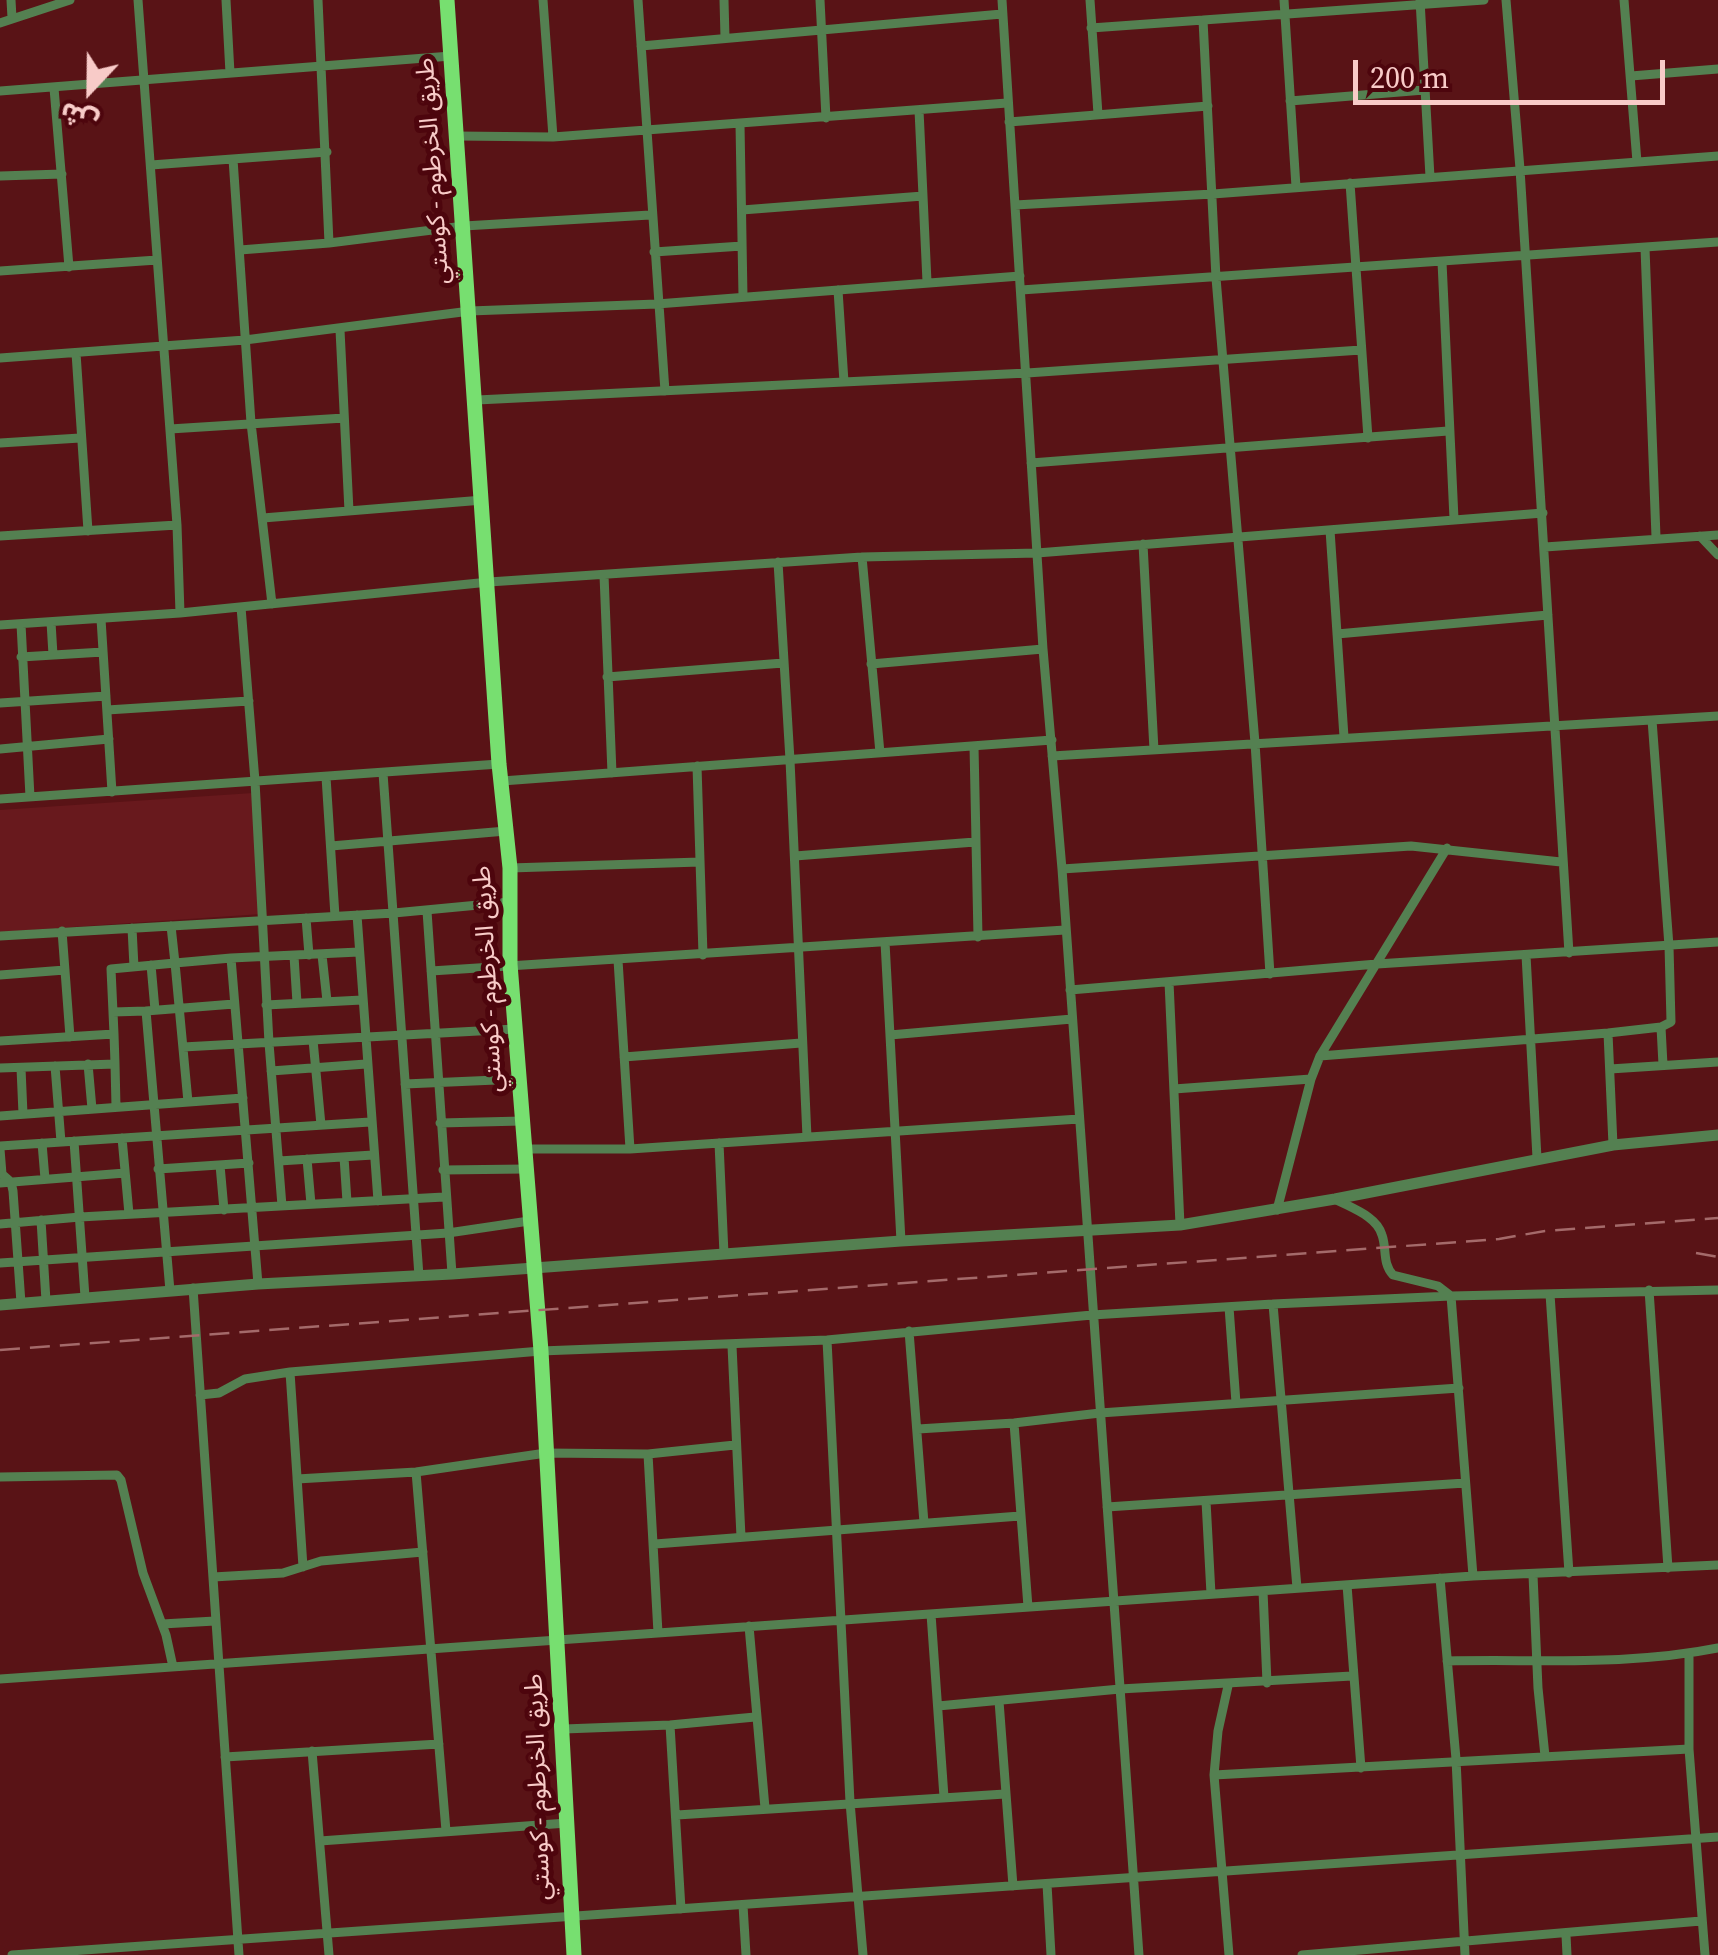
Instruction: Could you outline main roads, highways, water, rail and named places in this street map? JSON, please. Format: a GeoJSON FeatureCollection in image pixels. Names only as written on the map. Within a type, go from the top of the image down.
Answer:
{"type":"FeatureCollection","features":[{"type":"Feature","properties":{"kind":"highway","name":"طريق الخرطوم - كوستي"},"geometry":{"type":"LineString","coordinates":[[448,0],[500,773],[510,868],[510,964],[541,1351],[574,1955]]}},
{"type":"Feature","properties":{"kind":"railway"},"geometry":{"type":"LineString","coordinates":[[0,1350],[1499,1239],[1545,1231],[1718,1218]]}},
{"type":"Feature","properties":{"kind":"railway"},"geometry":{"type":"LineString","coordinates":[[1696,1253],[1718,1257]]}}]}
